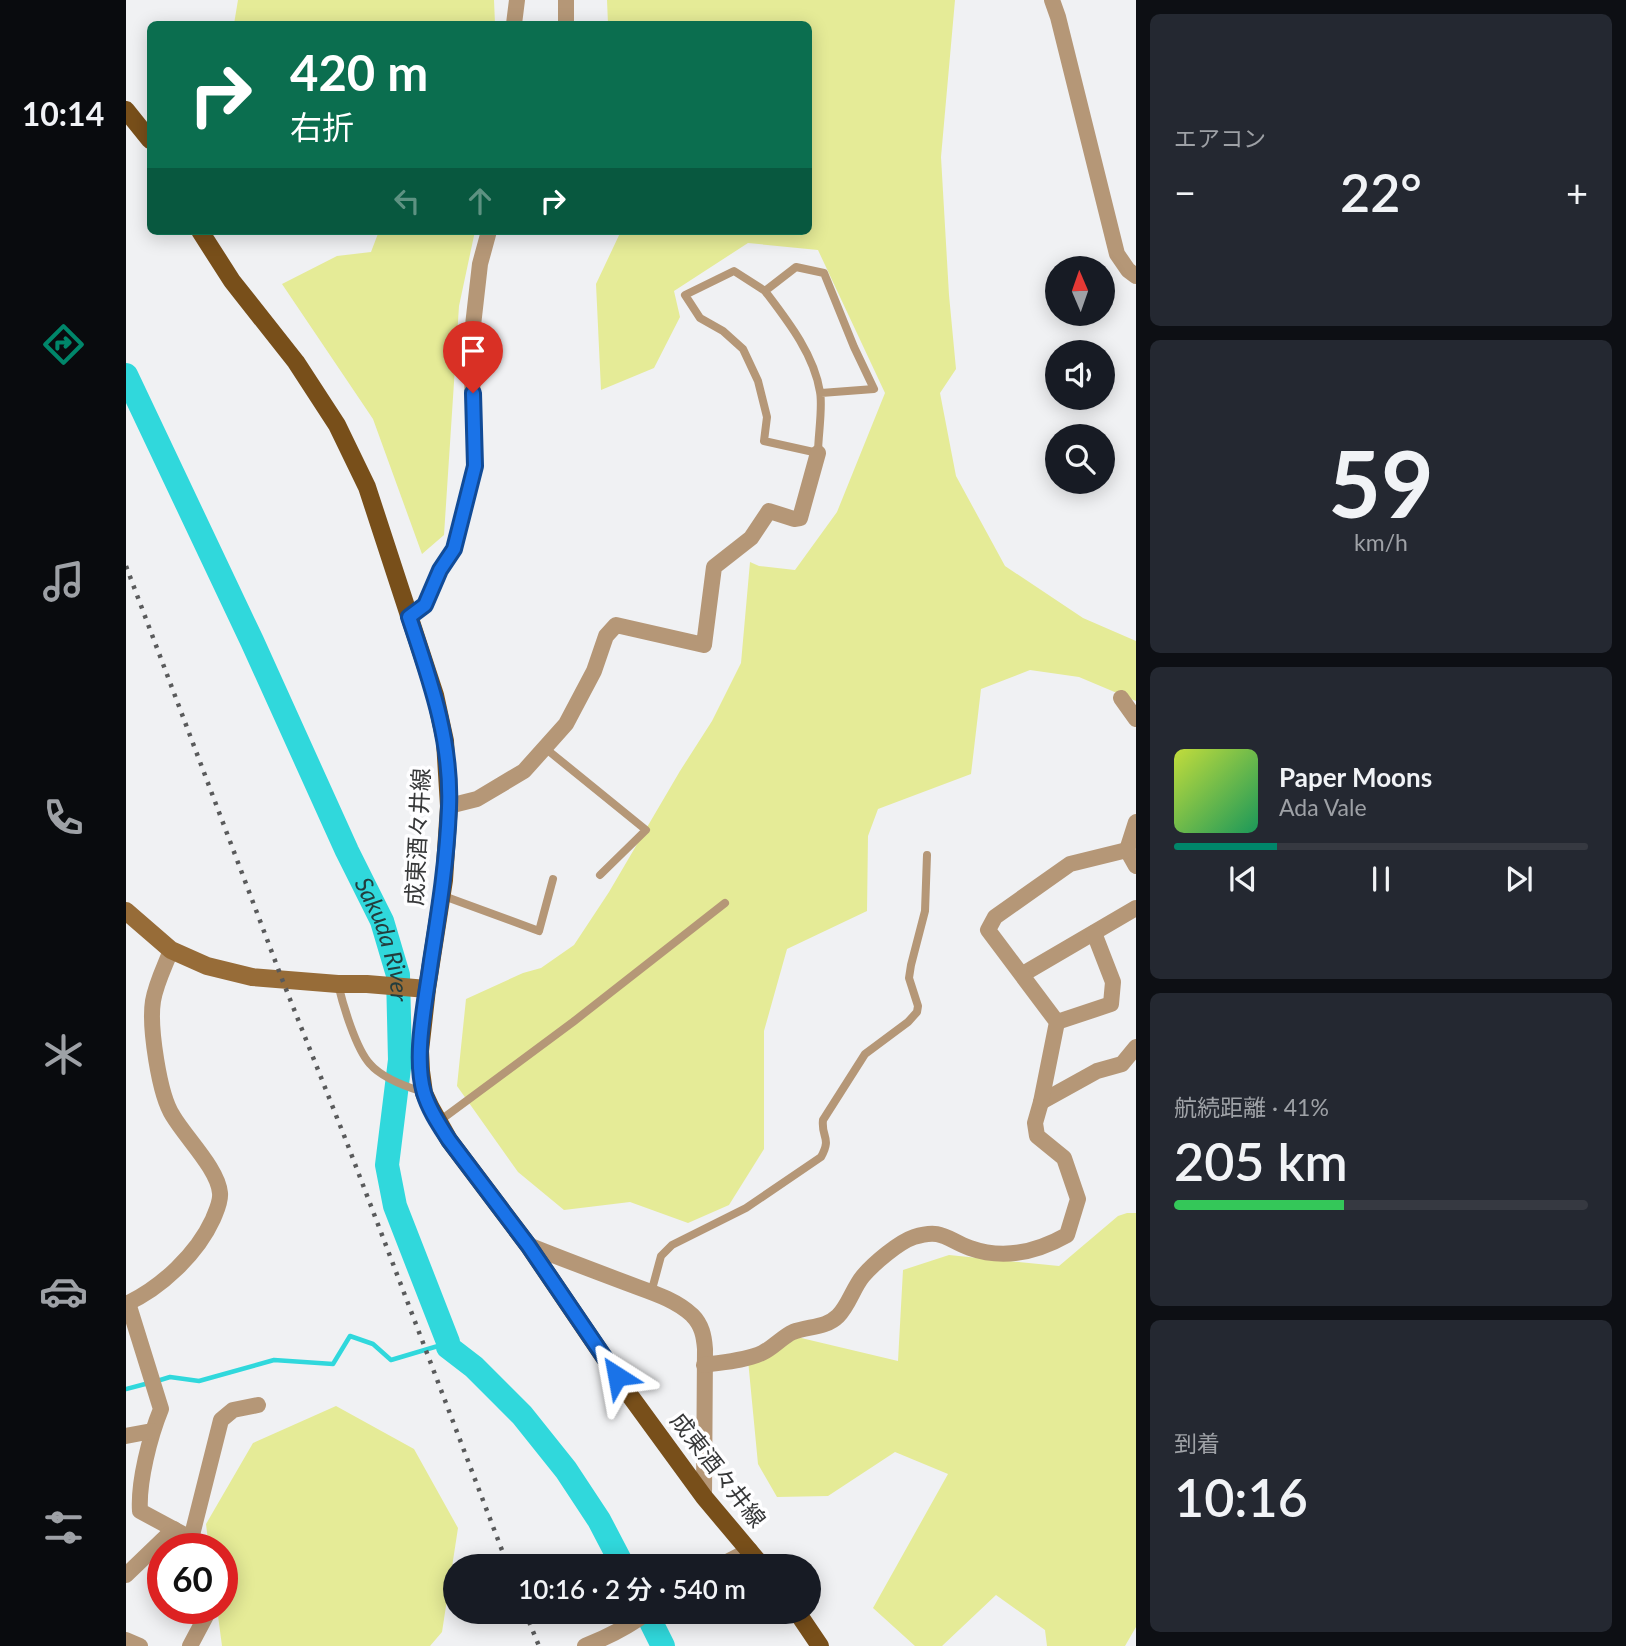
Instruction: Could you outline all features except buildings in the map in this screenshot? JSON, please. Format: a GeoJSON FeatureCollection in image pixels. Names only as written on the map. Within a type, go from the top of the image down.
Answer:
{"type":"FeatureCollection","features":[{"type":"Feature","properties":{"kind":"main road"},"geometry":{"type":"LineString","coordinates":[[126,110],[147,136]]}},
{"type":"Feature","properties":{"kind":"main road","name":"成東酒々井線"},"geometry":{"type":"LineString","coordinates":[[203,235],[232,281],[296,362],[337,425],[367,487],[435,695],[445,741],[449,806],[441,895],[420,1051],[424,1093],[449,1140],[528,1245],[631,1397],[704,1497],[753,1554]]}},
{"type":"Feature","properties":{"kind":"main road"},"geometry":{"type":"LineString","coordinates":[[805,1624],[820,1646]]}},
{"type":"Feature","properties":{"kind":"street"},"geometry":{"type":"LineString","coordinates":[[514,21],[517,0]]}},
{"type":"Feature","properties":{"kind":"street"},"geometry":{"type":"LineString","coordinates":[[566,0],[566,21]]}},
{"type":"Feature","properties":{"kind":"street"},"geometry":{"type":"LineString","coordinates":[[1052,0],[1117,254],[1128,270],[1136,276]]}},
{"type":"Feature","properties":{"kind":"street"},"geometry":{"type":"LineString","coordinates":[[409,617],[425,605],[440,570],[454,549],[475,466],[471,343],[480,264],[488,235]]}},
{"type":"Feature","properties":{"kind":"street"},"geometry":{"type":"LineString","coordinates":[[449,806],[477,799],[524,771],[566,724],[594,671],[606,636],[616,625],[704,645],[714,567],[751,538],[769,511],[794,519],[800,517],[818,453]]}},
{"type":"Feature","properties":{"kind":"street"},"geometry":{"type":"LineString","coordinates":[[1121,698],[1136,719]]}},
{"type":"Feature","properties":{"kind":"street"},"geometry":{"type":"LineString","coordinates":[[1136,822],[1127,850],[1136,866]]}},
{"type":"Feature","properties":{"kind":"street"},"geometry":{"type":"LineString","coordinates":[[704,1365],[748,1358],[764,1352],[791,1333],[833,1321],[841,1313],[863,1276],[904,1241],[932,1233],[950,1237],[983,1251],[1011,1254],[1049,1245],[1067,1235],[1078,1199],[1064,1158],[1037,1136],[1035,1123],[1057,1022],[988,930],[995,917],[1070,864],[1127,850]]}},
{"type":"Feature","properties":{"kind":"street"},"geometry":{"type":"LineString","coordinates":[[1023,974],[1136,908]]}},
{"type":"Feature","properties":{"kind":"street"},"geometry":{"type":"LineString","coordinates":[[126,911],[172,950],[207,966],[252,977],[427,989]]}},
{"type":"Feature","properties":{"kind":"street"},"geometry":{"type":"LineString","coordinates":[[1057,1022],[1111,1004],[1113,982],[1094,933]]}},
{"type":"Feature","properties":{"kind":"street"},"geometry":{"type":"LineString","coordinates":[[172,950],[153,1002],[160,1083],[171,1114],[217,1178],[221,1196],[205,1236],[177,1268],[141,1297],[127,1303],[161,1409],[152,1431],[139,1498],[140,1511],[179,1533]]}},
{"type":"Feature","properties":{"kind":"street"},"geometry":{"type":"LineString","coordinates":[[1041,1102],[1097,1071],[1122,1064],[1136,1047]]}},
{"type":"Feature","properties":{"kind":"street"},"geometry":{"type":"LineString","coordinates":[[528,1245],[679,1306],[693,1316],[700,1326],[704,1336],[704,1497]]}},
{"type":"Feature","properties":{"kind":"street"},"geometry":{"type":"LineString","coordinates":[[194,1533],[221,1420],[233,1410],[258,1405]]}},
{"type":"Feature","properties":{"kind":"street"},"geometry":{"type":"LineString","coordinates":[[126,1436],[152,1431]]}},
{"type":"Feature","properties":{"kind":"street"},"geometry":{"type":"LineString","coordinates":[[126,1575],[174,1529]]}},
{"type":"Feature","properties":{"kind":"street"},"geometry":{"type":"LineString","coordinates":[[742,1554],[750,1550]]}},
{"type":"Feature","properties":{"kind":"street"},"geometry":{"type":"LineString","coordinates":[[190,1646],[202,1624]]}},
{"type":"Feature","properties":{"kind":"street"},"geometry":{"type":"LineString","coordinates":[[585,1646],[631,1624]]}},
{"type":"Feature","properties":{"kind":"street"},"geometry":{"type":"LineString","coordinates":[[126,1640],[140,1646]]}},
{"type":"Feature","properties":{"kind":"lane"},"geometry":{"type":"LineString","coordinates":[[765,290],[796,267],[824,273],[874,389],[821,393]]}},
{"type":"Feature","properties":{"kind":"lane"},"geometry":{"type":"LineString","coordinates":[[734,271],[765,290],[788,320],[811,362],[821,393],[818,453],[764,441],[767,417],[758,381],[743,349],[723,331],[700,318],[685,295],[734,271]]}},
{"type":"Feature","properties":{"kind":"lane"},"geometry":{"type":"LineString","coordinates":[[545,748],[646,830],[600,875]]}},
{"type":"Feature","properties":{"kind":"lane"},"geometry":{"type":"LineString","coordinates":[[651,1293],[661,1256],[672,1245],[746,1208],[821,1157],[827,1147],[823,1120],[865,1054],[908,1022],[917,1012],[918,1006],[909,978],[925,911],[927,855]]}},
{"type":"Feature","properties":{"kind":"lane"},"geometry":{"type":"LineString","coordinates":[[441,895],[539,931],[553,879]]}},
{"type":"Feature","properties":{"kind":"lane"},"geometry":{"type":"LineString","coordinates":[[438,1122],[725,903]]}},
{"type":"Feature","properties":{"kind":"lane"},"geometry":{"type":"LineString","coordinates":[[338,984],[345,1010],[372,1067],[424,1093]]}},
{"type":"Feature","properties":{"kind":"green space"},"geometry":{"type":"Polygon","coordinates":[[[238,0],[494,0],[495,21],[234,21],[238,0]]]}},
{"type":"Feature","properties":{"kind":"green space"},"geometry":{"type":"Polygon","coordinates":[[[607,0],[955,0],[941,157],[956,369],[940,393],[956,476],[1005,566],[1083,618],[1136,641],[1136,701],[1079,677],[1030,670],[981,689],[971,774],[878,809],[868,836],[867,911],[787,949],[764,1031],[764,1149],[729,1205],[688,1223],[630,1202],[564,1210],[518,1172],[457,1086],[466,999],[523,973],[541,968],[574,945],[712,721],[741,663],[750,562],[759,566],[795,570],[837,512],[885,393],[818,250],[748,243],[674,291],[680,317],[654,368],[601,390],[596,284],[619,235],[812,235],[812,21],[608,21],[607,0]]]}},
{"type":"Feature","properties":{"kind":"green space"},"geometry":{"type":"Polygon","coordinates":[[[377,235],[474,235],[459,306],[444,535],[422,554],[373,419],[282,284],[337,256],[371,252],[377,235]]]}},
{"type":"Feature","properties":{"kind":"green space"},"geometry":{"type":"Polygon","coordinates":[[[1136,1213],[1136,1627],[1125,1646],[1047,1646],[1045,1630],[996,1595],[942,1646],[915,1646],[873,1608],[948,1474],[895,1452],[828,1496],[777,1497],[758,1464],[748,1360],[797,1337],[898,1361],[903,1270],[949,1255],[1059,1266],[1118,1216],[1136,1213]]]}},
{"type":"Feature","properties":{"kind":"green space"},"geometry":{"type":"Polygon","coordinates":[[[336,1406],[414,1449],[458,1528],[454,1554],[443,1554],[443,1624],[442,1632],[430,1646],[222,1646],[219,1624],[238,1624],[238,1533],[207,1533],[206,1524],[253,1443],[336,1406]]]}},
{"type":"Feature","properties":{"kind":"waterway","name":"Sakuda River"},"geometry":{"type":"LineString","coordinates":[[126,375],[382,921],[398,975],[400,1060],[387,1165],[395,1206],[448,1347],[474,1367],[522,1415],[566,1470],[599,1520],[617,1554]]}},
{"type":"Feature","properties":{"kind":"waterway"},"geometry":{"type":"LineString","coordinates":[[157,1381],[170,1377],[199,1381],[274,1360],[333,1364],[350,1336],[373,1344],[391,1360],[438,1346],[448,1347]]}},
{"type":"Feature","properties":{"kind":"waterway"},"geometry":{"type":"LineString","coordinates":[[126,1389],[149,1383]]}},
{"type":"Feature","properties":{"kind":"waterway","name":"Sakuda River"},"geometry":{"type":"LineString","coordinates":[[652,1624],[663,1646]]}},
{"type":"Feature","properties":{"kind":"railway"},"geometry":{"type":"LineString","coordinates":[[126,566],[503,1554]]}},
{"type":"Feature","properties":{"kind":"railway"},"geometry":{"type":"LineString","coordinates":[[530,1624],[539,1646]]}},
{"type":"Feature","properties":{"kind":"route"},"geometry":{"type":"LineString","coordinates":[[473,393],[475,466],[454,549],[440,570],[425,605],[409,617],[435,695],[445,741],[449,806],[444,880],[420,1051],[424,1093],[449,1140],[528,1245],[617,1376]]}}]}
